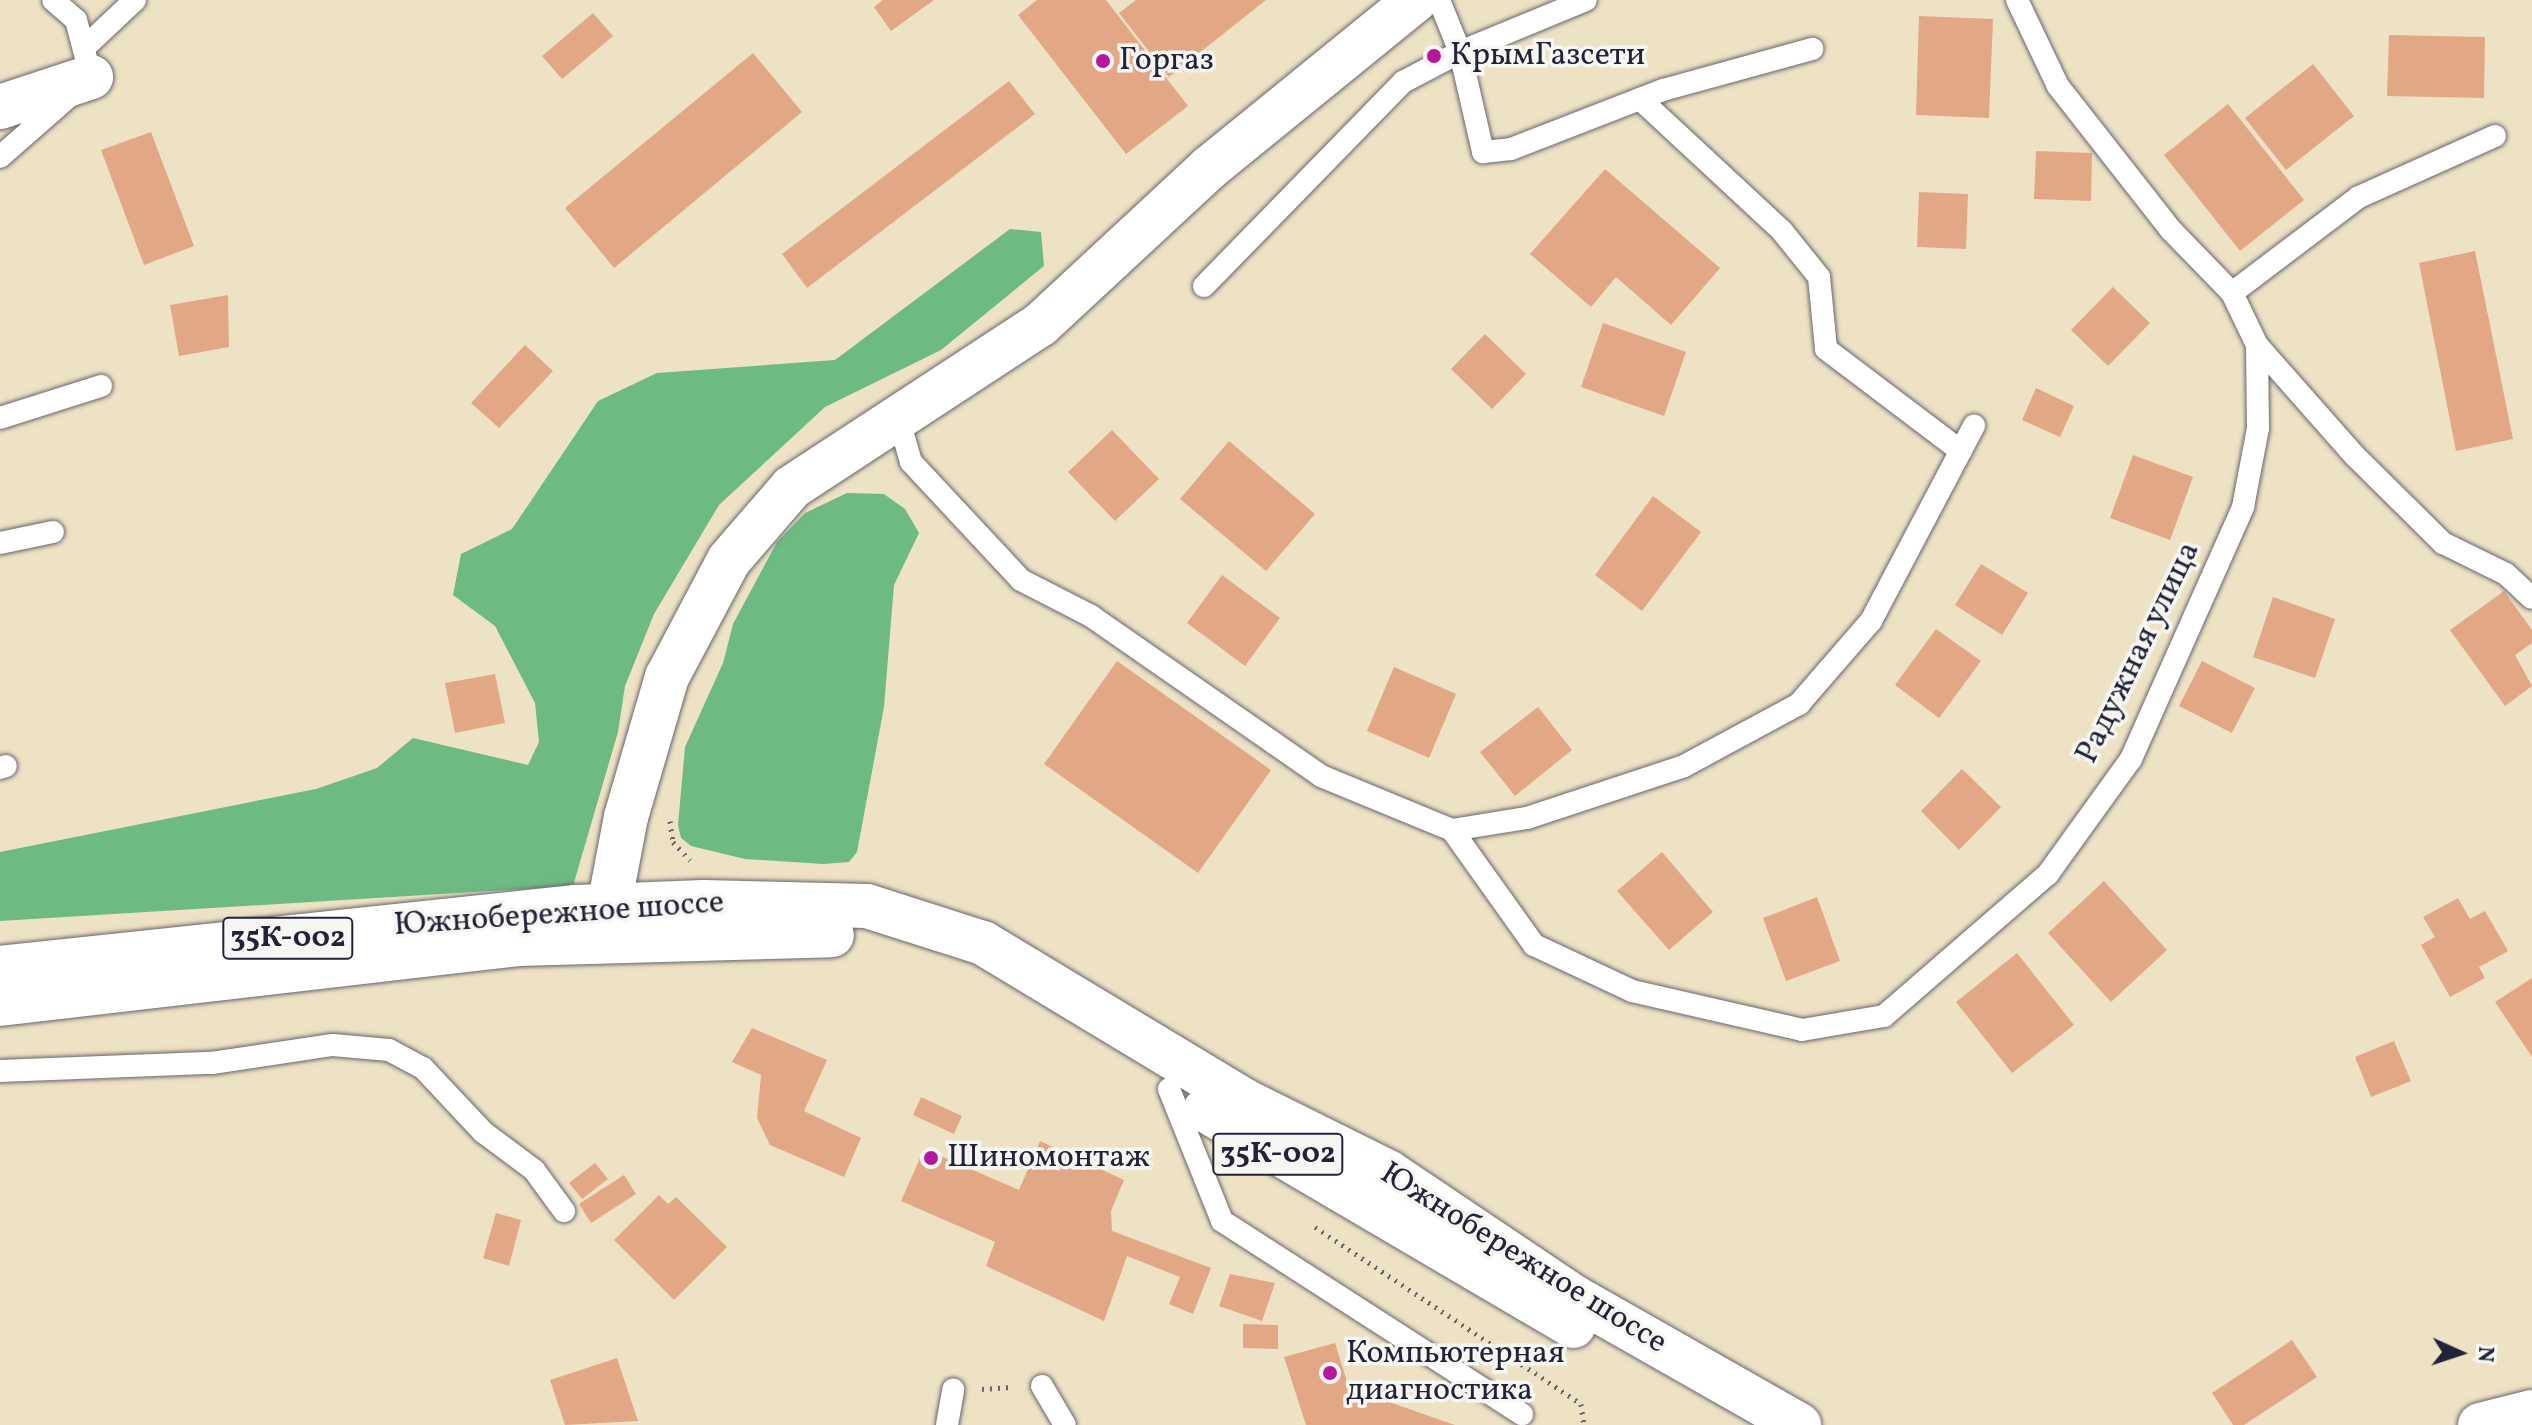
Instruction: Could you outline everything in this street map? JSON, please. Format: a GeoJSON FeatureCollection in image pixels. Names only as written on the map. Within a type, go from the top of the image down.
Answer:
{"type":"FeatureCollection","features":[{"type":"Feature","properties":{"kind":"main road"},"geometry":{"type":"LineString","coordinates":[[582,919],[626,817],[667,677],[729,560],[792,487],[1040,325],[1209,168],[1416,0]]}},
{"type":"Feature","properties":{"kind":"main road"},"geometry":{"type":"LineString","coordinates":[[0,107],[87,63]]}},
{"type":"Feature","properties":{"kind":"main road","name":"Южнобережное шоссе"},"geometry":{"type":"LineString","coordinates":[[0,968],[582,919],[867,906],[983,943],[1245,1101],[1388,1172],[1574,1297],[1799,1425]]}},
{"type":"Feature","properties":{"kind":"main road","name":"Южнобережное шоссе"},"geometry":{"type":"LineString","coordinates":[[0,1004],[582,919],[639,939],[785,933],[862,936],[976,971],[1502,1288],[1754,1425]]}},
{"type":"Feature","properties":{"kind":"main road"},"geometry":{"type":"LineString","coordinates":[[2480,1425],[2532,1412]]}},
{"type":"Feature","properties":{"kind":"lane"},"geometry":{"type":"LineString","coordinates":[[53,0],[76,20],[87,63]]}},
{"type":"Feature","properties":{"kind":"lane"},"geometry":{"type":"LineString","coordinates":[[0,157],[87,63],[135,0]]}},
{"type":"Feature","properties":{"kind":"lane"},"geometry":{"type":"LineString","coordinates":[[1439,0],[1460,52],[1483,152],[1511,149],[1640,99],[1812,49]]}},
{"type":"Feature","properties":{"kind":"lane"},"geometry":{"type":"LineString","coordinates":[[1204,286],[1403,82],[1460,52],[1536,25],[1586,0]]}},
{"type":"Feature","properties":{"kind":"lane"},"geometry":{"type":"LineString","coordinates":[[2017,0],[2058,86],[2170,229],[2232,293],[2257,345],[2355,456],[2443,543],[2506,574],[2532,598]]}},
{"type":"Feature","properties":{"kind":"lane"},"geometry":{"type":"LineString","coordinates":[[1640,99],[1782,231],[1819,277],[1826,349],[1961,451]]}},
{"type":"Feature","properties":{"kind":"lane"},"geometry":{"type":"LineString","coordinates":[[2232,293],[2359,197],[2495,136]]}},
{"type":"Feature","properties":{"kind":"lane","name":"Радужная улица"},"geometry":{"type":"LineString","coordinates":[[1452,830],[1534,945],[1632,991],[1802,1030],[1884,1016],[2048,874],[2131,759],[2243,507],[2258,428],[2257,345]]}},
{"type":"Feature","properties":{"kind":"lane"},"geometry":{"type":"LineString","coordinates":[[0,418],[101,386]]}},
{"type":"Feature","properties":{"kind":"lane"},"geometry":{"type":"LineString","coordinates":[[898,417],[911,462],[1021,580],[1091,616],[1321,776],[1452,830],[1527,818],[1684,766],[1799,704],[1871,621],[1974,426]]}},
{"type":"Feature","properties":{"kind":"lane"},"geometry":{"type":"LineString","coordinates":[[0,543],[53,532]]}},
{"type":"Feature","properties":{"kind":"lane"},"geometry":{"type":"LineString","coordinates":[[582,919],[639,939]]}},
{"type":"Feature","properties":{"kind":"lane"},"geometry":{"type":"LineString","coordinates":[[0,1071],[212,1063],[333,1045],[389,1050],[423,1068],[483,1132],[534,1170],[564,1211]]}},
{"type":"Feature","properties":{"kind":"lane"},"geometry":{"type":"LineString","coordinates":[[1169,1089],[1222,1221],[1522,1414]]}},
{"type":"Feature","properties":{"kind":"lane"},"geometry":{"type":"LineString","coordinates":[[1042,1386],[1065,1425]]}},
{"type":"Feature","properties":{"kind":"lane"},"geometry":{"type":"LineString","coordinates":[[947,1425],[953,1390]]}},
{"type":"Feature","properties":{"kind":"path"},"geometry":{"type":"LineString","coordinates":[[669,815],[673,842]]}},
{"type":"Feature","properties":{"kind":"path"},"geometry":{"type":"LineString","coordinates":[[1308,1223],[1581,1404],[1584,1425]]}},
{"type":"Feature","properties":{"kind":"path"},"geometry":{"type":"LineString","coordinates":[[953,1390],[1042,1386]]}},
{"type":"Feature","properties":{"kind":"green space"},"geometry":{"type":"Polygon","coordinates":[[[1010,229],[1041,232],[1044,266],[941,350],[825,407],[719,505],[654,614],[625,686],[618,732],[573,886],[0,921],[0,852],[316,789],[377,768],[413,738],[528,765],[539,742],[535,703],[495,626],[453,595],[461,554],[512,529],[598,401],[657,373],[835,360],[1010,229]]]}},
{"type":"Feature","properties":{"kind":"green space"},"geometry":{"type":"Polygon","coordinates":[[[847,493],[884,494],[905,509],[919,533],[894,585],[884,707],[857,852],[849,862],[823,864],[745,859],[691,846],[681,838],[678,825],[685,747],[723,663],[733,624],[777,542],[805,513],[847,493]]]}},
{"type":"Feature","properties":{"kind":"building"},"geometry":{"type":"Polygon","coordinates":[[[883,0],[934,0],[891,31],[874,7],[883,0]]]}},
{"type":"Feature","properties":{"kind":"building","name":"Горгаз"},"geometry":{"type":"Polygon","coordinates":[[[1037,0],[1106,0],[1188,106],[1126,154],[1018,15],[1037,0]]]}},
{"type":"Feature","properties":{"kind":"building"},"geometry":{"type":"Polygon","coordinates":[[[1136,0],[1266,0],[1169,77],[1119,13],[1136,0]]]}},
{"type":"Feature","properties":{"kind":"building"},"geometry":{"type":"Polygon","coordinates":[[[593,13],[613,36],[562,79],[542,56],[593,13]]]}},
{"type":"Feature","properties":{"kind":"building"},"geometry":{"type":"Polygon","coordinates":[[[1919,16],[1993,19],[1989,118],[1916,115],[1919,16]]]}},
{"type":"Feature","properties":{"kind":"building"},"geometry":{"type":"Polygon","coordinates":[[[2389,35],[2485,37],[2484,98],[2387,96],[2389,35]]]}},
{"type":"Feature","properties":{"kind":"building"},"geometry":{"type":"Polygon","coordinates":[[[753,53],[802,112],[614,268],[565,208],[753,53]]]}},
{"type":"Feature","properties":{"kind":"building"},"geometry":{"type":"Polygon","coordinates":[[[2313,64],[2354,116],[2286,170],[2245,118],[2313,64]]]}},
{"type":"Feature","properties":{"kind":"building"},"geometry":{"type":"Polygon","coordinates":[[[1009,81],[1035,114],[807,288],[782,254],[1009,81]]]}},
{"type":"Feature","properties":{"kind":"building"},"geometry":{"type":"Polygon","coordinates":[[[2228,104],[2304,200],[2240,251],[2164,155],[2228,104]]]}},
{"type":"Feature","properties":{"kind":"building"},"geometry":{"type":"Polygon","coordinates":[[[151,132],[194,246],[144,265],[101,150],[151,132]]]}},
{"type":"Feature","properties":{"kind":"building"},"geometry":{"type":"Polygon","coordinates":[[[2036,151],[2092,153],[2091,201],[2034,199],[2036,151]]]}},
{"type":"Feature","properties":{"kind":"building"},"geometry":{"type":"Polygon","coordinates":[[[1605,169],[1720,268],[1671,325],[1616,277],[1591,307],[1530,254],[1605,169]]]}},
{"type":"Feature","properties":{"kind":"building"},"geometry":{"type":"Polygon","coordinates":[[[1919,192],[1968,194],[1966,249],[1917,247],[1919,192]]]}},
{"type":"Feature","properties":{"kind":"building"},"geometry":{"type":"Polygon","coordinates":[[[2475,251],[2513,439],[2456,451],[2419,263],[2475,251]]]}},
{"type":"Feature","properties":{"kind":"building"},"geometry":{"type":"Polygon","coordinates":[[[2113,287],[2150,323],[2108,366],[2071,330],[2113,287]]]}},
{"type":"Feature","properties":{"kind":"building"},"geometry":{"type":"Polygon","coordinates":[[[228,295],[229,347],[179,356],[170,305],[228,295]]]}},
{"type":"Feature","properties":{"kind":"building"},"geometry":{"type":"Polygon","coordinates":[[[1603,323],[1686,352],[1664,416],[1581,387],[1603,323]]]}},
{"type":"Feature","properties":{"kind":"building"},"geometry":{"type":"Polygon","coordinates":[[[1485,334],[1526,374],[1492,409],[1451,369],[1485,334]]]}},
{"type":"Feature","properties":{"kind":"building"},"geometry":{"type":"Polygon","coordinates":[[[525,345],[553,371],[499,428],[471,403],[525,345]]]}},
{"type":"Feature","properties":{"kind":"building"},"geometry":{"type":"Polygon","coordinates":[[[2036,388],[2074,406],[2060,437],[2022,420],[2036,388]]]}},
{"type":"Feature","properties":{"kind":"building"},"geometry":{"type":"Polygon","coordinates":[[[1112,430],[1159,479],[1115,521],[1068,472],[1112,430]]]}},
{"type":"Feature","properties":{"kind":"building"},"geometry":{"type":"Polygon","coordinates":[[[1229,441],[1315,514],[1266,571],[1180,499],[1229,441]]]}},
{"type":"Feature","properties":{"kind":"building"},"geometry":{"type":"Polygon","coordinates":[[[2133,455],[2193,477],[2170,540],[2110,518],[2133,455]]]}},
{"type":"Feature","properties":{"kind":"building"},"geometry":{"type":"Polygon","coordinates":[[[1653,496],[1701,532],[1642,611],[1595,575],[1653,496]]]}},
{"type":"Feature","properties":{"kind":"building"},"geometry":{"type":"Polygon","coordinates":[[[1981,564],[2028,593],[2002,635],[1955,605],[1981,564]]]}},
{"type":"Feature","properties":{"kind":"building"},"geometry":{"type":"Polygon","coordinates":[[[1222,575],[1280,618],[1245,666],[1187,623],[1222,575]]]}},
{"type":"Feature","properties":{"kind":"building"},"geometry":{"type":"Polygon","coordinates":[[[2504,591],[2532,630],[2532,643],[2515,655],[2532,686],[2505,706],[2450,630],[2504,591]]]}},
{"type":"Feature","properties":{"kind":"building"},"geometry":{"type":"Polygon","coordinates":[[[2273,597],[2335,619],[2315,678],[2253,657],[2273,597]]]}},
{"type":"Feature","properties":{"kind":"building"},"geometry":{"type":"Polygon","coordinates":[[[1936,629],[1981,661],[1939,718],[1895,685],[1936,629]]]}},
{"type":"Feature","properties":{"kind":"building"},"geometry":{"type":"Polygon","coordinates":[[[1117,661],[1271,770],[1198,873],[1044,764],[1117,661]]]}},
{"type":"Feature","properties":{"kind":"building"},"geometry":{"type":"Polygon","coordinates":[[[2202,661],[2255,688],[2232,733],[2179,706],[2202,661]]]}},
{"type":"Feature","properties":{"kind":"building"},"geometry":{"type":"Polygon","coordinates":[[[1394,667],[1456,694],[1429,758],[1367,731],[1394,667]]]}},
{"type":"Feature","properties":{"kind":"building"},"geometry":{"type":"Polygon","coordinates":[[[495,674],[505,723],[455,733],[445,683],[495,674]]]}},
{"type":"Feature","properties":{"kind":"building"},"geometry":{"type":"Polygon","coordinates":[[[1538,707],[1572,750],[1515,796],[1480,752],[1538,707]]]}},
{"type":"Feature","properties":{"kind":"building"},"geometry":{"type":"Polygon","coordinates":[[[1962,769],[2001,807],[1959,850],[1921,811],[1962,769]]]}},
{"type":"Feature","properties":{"kind":"building"},"geometry":{"type":"Polygon","coordinates":[[[1662,852],[1713,912],[1669,950],[1617,891],[1662,852]]]}},
{"type":"Feature","properties":{"kind":"building"},"geometry":{"type":"Polygon","coordinates":[[[2104,881],[2167,950],[2111,1002],[2048,933],[2104,881]]]}},
{"type":"Feature","properties":{"kind":"building"},"geometry":{"type":"Polygon","coordinates":[[[1817,897],[1840,961],[1786,981],[1763,918],[1817,897]]]}},
{"type":"Feature","properties":{"kind":"building"},"geometry":{"type":"Polygon","coordinates":[[[2458,898],[2470,919],[2485,911],[2508,951],[2479,967],[2485,978],[2450,997],[2421,945],[2435,937],[2423,917],[2458,898]]]}},
{"type":"Feature","properties":{"kind":"building"},"geometry":{"type":"Polygon","coordinates":[[[2017,953],[2074,1025],[2012,1073],[1956,1002],[2017,953]]]}},
{"type":"Feature","properties":{"kind":"building"},"geometry":{"type":"Polygon","coordinates":[[[2532,978],[2532,1057],[2495,1002],[2532,978]]]}},
{"type":"Feature","properties":{"kind":"building"},"geometry":{"type":"Polygon","coordinates":[[[752,1028],[827,1060],[804,1111],[861,1138],[844,1177],[770,1145],[757,1118],[761,1075],[732,1062],[752,1028]]]}},
{"type":"Feature","properties":{"kind":"building"},"geometry":{"type":"Polygon","coordinates":[[[2394,1041],[2411,1081],[2371,1097],[2355,1057],[2394,1041]]]}},
{"type":"Feature","properties":{"kind":"building"},"geometry":{"type":"Polygon","coordinates":[[[921,1097],[962,1116],[954,1134],[913,1115],[921,1097]]]}},
{"type":"Feature","properties":{"kind":"building"},"geometry":{"type":"Polygon","coordinates":[[[1040,1141],[1124,1180],[1111,1211],[1112,1231],[1211,1268],[1193,1314],[1169,1304],[1180,1277],[1127,1256],[1104,1321],[986,1266],[995,1242],[901,1201],[924,1149],[1019,1190],[1040,1141]]]}},
{"type":"Feature","properties":{"kind":"building"},"geometry":{"type":"Polygon","coordinates":[[[595,1163],[608,1179],[582,1199],[569,1183],[595,1163]]]}},
{"type":"Feature","properties":{"kind":"building"},"geometry":{"type":"Polygon","coordinates":[[[624,1175],[636,1194],[591,1223],[579,1204],[624,1175]]]}},
{"type":"Feature","properties":{"kind":"building"},"geometry":{"type":"Polygon","coordinates":[[[659,1195],[668,1204],[676,1197],[727,1247],[674,1300],[614,1240],[659,1195]]]}},
{"type":"Feature","properties":{"kind":"building"},"geometry":{"type":"Polygon","coordinates":[[[496,1213],[521,1220],[509,1266],[483,1258],[496,1213]]]}},
{"type":"Feature","properties":{"kind":"building"},"geometry":{"type":"Polygon","coordinates":[[[1230,1274],[1275,1283],[1262,1321],[1219,1306],[1230,1274]]]}},
{"type":"Feature","properties":{"kind":"building"},"geometry":{"type":"Polygon","coordinates":[[[1243,1324],[1278,1325],[1278,1349],[1243,1348],[1243,1324]]]}},
{"type":"Feature","properties":{"kind":"building"},"geometry":{"type":"Polygon","coordinates":[[[2292,1340],[2317,1377],[2244,1425],[2233,1425],[2212,1393],[2292,1340]]]}},
{"type":"Feature","properties":{"kind":"building"},"geometry":{"type":"Polygon","coordinates":[[[1335,1343],[1349,1388],[1455,1425],[1306,1425],[1284,1357],[1335,1343]]]}},
{"type":"Feature","properties":{"kind":"building"},"geometry":{"type":"Polygon","coordinates":[[[617,1358],[638,1421],[565,1425],[550,1380],[617,1358]]]}},
{"type":"Feature","properties":{"kind":"place","name":"КрымГазсети"},"geometry":{"type":"Point","coordinates":[1434,56]}},
{"type":"Feature","properties":{"kind":"place","name":"Горгаз"},"geometry":{"type":"Point","coordinates":[1103,61]}},
{"type":"Feature","properties":{"kind":"place","name":"Шиномонтаж"},"geometry":{"type":"Point","coordinates":[931,1158]}},
{"type":"Feature","properties":{"kind":"place","name":"Компьютерная диагностика"},"geometry":{"type":"Point","coordinates":[1330,1373]}}]}
